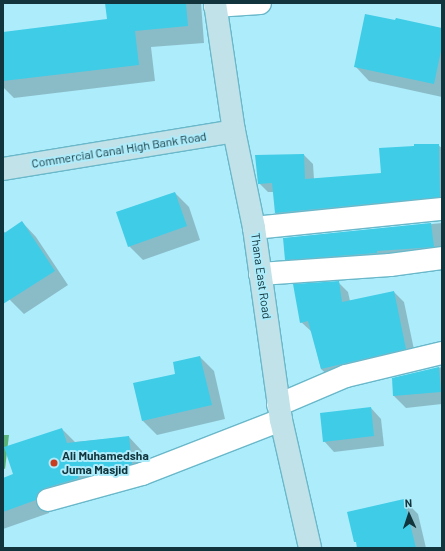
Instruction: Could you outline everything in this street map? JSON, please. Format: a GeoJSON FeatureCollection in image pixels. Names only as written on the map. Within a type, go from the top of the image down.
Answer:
{"type":"FeatureCollection","features":[{"type":"Feature","properties":{"kind":"main road","name":"Thana East Road"},"geometry":{"type":"LineString","coordinates":[[215,4],[234,131],[254,228],[280,412],[310,548]]}},
{"type":"Feature","properties":{"kind":"main road","name":"Commercial Canal High Bank Road"},"geometry":{"type":"LineString","coordinates":[[3,169],[234,131]]}},
{"type":"Feature","properties":{"kind":"street"},"geometry":{"type":"LineString","coordinates":[[215,4],[260,3]]}},
{"type":"Feature","properties":{"kind":"street"},"geometry":{"type":"LineString","coordinates":[[254,228],[442,209]]}},
{"type":"Feature","properties":{"kind":"street"},"geometry":{"type":"LineString","coordinates":[[260,274],[390,265],[442,258]]}},
{"type":"Feature","properties":{"kind":"street"},"geometry":{"type":"LineString","coordinates":[[48,500],[142,474],[280,412],[346,376],[442,353]]}},
{"type":"Feature","properties":{"kind":"shaded area"},"geometry":{"type":"Polygon","coordinates":[[[3,435],[9,435],[5,469],[3,468],[3,435]]]}},
{"type":"Feature","properties":{"kind":"building"},"geometry":{"type":"Polygon","coordinates":[[[105,3],[186,3],[188,26],[135,31],[139,65],[3,81],[3,32],[107,19],[105,3]]]}},
{"type":"Feature","properties":{"kind":"building"},"geometry":{"type":"Polygon","coordinates":[[[365,14],[395,20],[396,18],[442,28],[442,46],[434,84],[354,67],[365,14]]]}},
{"type":"Feature","properties":{"kind":"building"},"geometry":{"type":"Polygon","coordinates":[[[414,144],[439,144],[440,197],[275,213],[272,183],[258,184],[255,155],[304,154],[305,179],[381,173],[379,148],[414,146],[414,144]]]}},
{"type":"Feature","properties":{"kind":"building"},"geometry":{"type":"Polygon","coordinates":[[[175,192],[187,226],[128,247],[116,212],[175,192]]]}},
{"type":"Feature","properties":{"kind":"building"},"geometry":{"type":"Polygon","coordinates":[[[22,221],[55,271],[3,304],[3,234],[22,221]]]}},
{"type":"Feature","properties":{"kind":"building"},"geometry":{"type":"Polygon","coordinates":[[[431,223],[434,247],[285,260],[283,238],[431,223]]]}},
{"type":"Feature","properties":{"kind":"building"},"geometry":{"type":"Polygon","coordinates":[[[339,281],[342,302],[394,291],[406,349],[321,369],[308,321],[300,323],[293,284],[339,281]]]}},
{"type":"Feature","properties":{"kind":"building"},"geometry":{"type":"Polygon","coordinates":[[[200,356],[212,405],[142,421],[133,383],[175,374],[173,362],[200,356]]]}},
{"type":"Feature","properties":{"kind":"building"},"geometry":{"type":"Polygon","coordinates":[[[439,367],[441,392],[393,396],[392,378],[439,367]]]}},
{"type":"Feature","properties":{"kind":"building"},"geometry":{"type":"Polygon","coordinates":[[[371,407],[374,436],[323,442],[320,413],[371,407]]]}},
{"type":"Feature","properties":{"kind":"building"},"geometry":{"type":"Polygon","coordinates":[[[62,428],[67,443],[129,436],[132,464],[93,475],[78,476],[79,478],[45,488],[39,492],[36,500],[3,512],[3,478],[13,474],[4,447],[62,428]]]}},
{"type":"Feature","properties":{"kind":"building"},"geometry":{"type":"Polygon","coordinates":[[[404,499],[416,548],[357,548],[356,542],[354,542],[347,512],[404,499]]]}},
{"type":"Feature","properties":{"kind":"place","name":"Ali Muhamedsha Juma Masjid"},"geometry":{"type":"Point","coordinates":[54,463]}}]}
